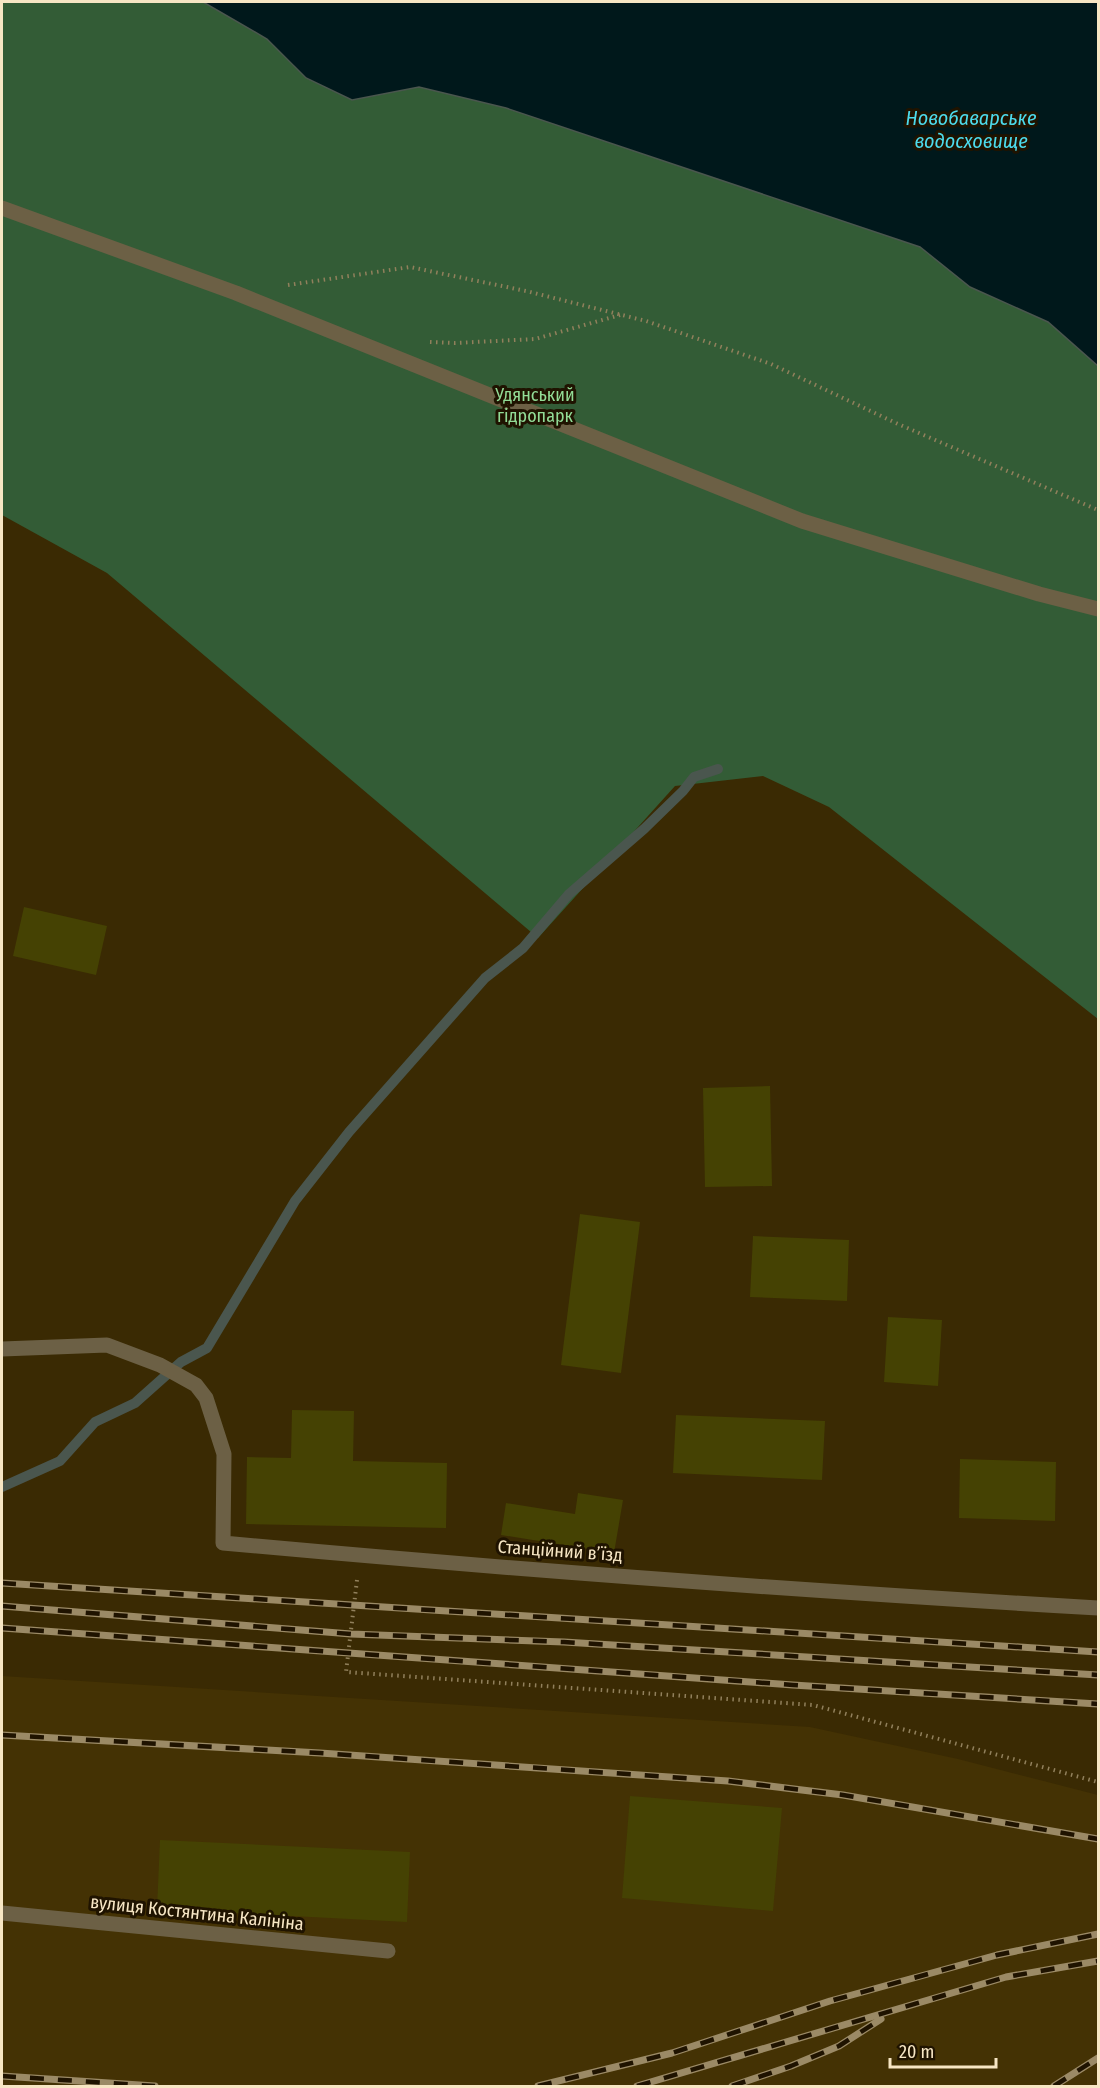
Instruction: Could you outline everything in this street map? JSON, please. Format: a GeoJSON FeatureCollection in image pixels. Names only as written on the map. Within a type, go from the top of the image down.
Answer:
{"type":"FeatureCollection","features":[{"type":"Feature","properties":{"kind":"street"},"geometry":{"type":"LineString","coordinates":[[2,208],[236,293],[802,521],[1039,594],[1098,609]]}},
{"type":"Feature","properties":{"kind":"street","name":"Станційний в’їзд"},"geometry":{"type":"LineString","coordinates":[[2,1349],[107,1345],[160,1365],[196,1385],[206,1398],[224,1454],[223,1543],[360,1556],[845,1593],[1098,1608]]}},
{"type":"Feature","properties":{"kind":"street","name":"вулиця Костянтина Калініна"},"geometry":{"type":"LineString","coordinates":[[2,1913],[388,1951]]}},
{"type":"Feature","properties":{"kind":"path"},"geometry":{"type":"LineString","coordinates":[[282,286],[410,267],[526,291],[621,315],[771,364],[898,424],[1098,510]]}},
{"type":"Feature","properties":{"kind":"path"},"geometry":{"type":"LineString","coordinates":[[420,341],[455,343],[535,339],[621,315]]}},
{"type":"Feature","properties":{"kind":"path"},"geometry":{"type":"LineString","coordinates":[[360,1556],[346,1672],[813,1705],[1098,1782]]}},
{"type":"Feature","properties":{"kind":"shaded area"},"geometry":{"type":"Polygon","coordinates":[[[2,1676],[810,1727],[958,1759],[1098,1795],[1098,2086],[2,2086],[2,1676]]]}},
{"type":"Feature","properties":{"kind":"green space","name":"Удянський гідропарк"},"geometry":{"type":"Polygon","coordinates":[[[2,2],[1098,2],[1098,1019],[829,807],[763,776],[675,786],[538,938],[107,573],[2,515],[2,2]]]}},
{"type":"Feature","properties":{"kind":"water","name":"Новобаварське водосховище"},"geometry":{"type":"Polygon","coordinates":[[[203,2],[1098,2],[1098,366],[1048,322],[970,287],[920,247],[506,108],[419,87],[352,100],[306,78],[267,39],[203,2]]]}},
{"type":"Feature","properties":{"kind":"building"},"geometry":{"type":"Polygon","coordinates":[[[24,907],[107,926],[96,975],[13,956],[24,907]]]}},
{"type":"Feature","properties":{"kind":"building"},"geometry":{"type":"Polygon","coordinates":[[[770,1086],[772,1186],[705,1187],[703,1088],[770,1086]]]}},
{"type":"Feature","properties":{"kind":"building"},"geometry":{"type":"Polygon","coordinates":[[[580,1214],[640,1222],[621,1373],[561,1365],[580,1214]]]}},
{"type":"Feature","properties":{"kind":"building"},"geometry":{"type":"Polygon","coordinates":[[[753,1236],[849,1240],[847,1301],[750,1297],[753,1236]]]}},
{"type":"Feature","properties":{"kind":"building"},"geometry":{"type":"Polygon","coordinates":[[[888,1317],[942,1320],[938,1386],[884,1382],[888,1317]]]}},
{"type":"Feature","properties":{"kind":"building"},"geometry":{"type":"Polygon","coordinates":[[[292,1410],[354,1411],[353,1461],[447,1463],[446,1528],[246,1524],[247,1457],[291,1458],[292,1410]]]}},
{"type":"Feature","properties":{"kind":"building"},"geometry":{"type":"Polygon","coordinates":[[[676,1415],[825,1421],[822,1480],[673,1473],[676,1415]]]}},
{"type":"Feature","properties":{"kind":"building"},"geometry":{"type":"Polygon","coordinates":[[[960,1459],[1056,1462],[1055,1521],[959,1518],[960,1459]]]}},
{"type":"Feature","properties":{"kind":"building"},"geometry":{"type":"Polygon","coordinates":[[[578,1493],[623,1500],[614,1553],[501,1535],[506,1503],[575,1514],[578,1493]]]}},
{"type":"Feature","properties":{"kind":"building"},"geometry":{"type":"Polygon","coordinates":[[[630,1796],[782,1808],[773,1911],[622,1898],[630,1796]]]}},
{"type":"Feature","properties":{"kind":"building"},"geometry":{"type":"Polygon","coordinates":[[[160,1840],[410,1852],[407,1922],[157,1909],[160,1840]]]}},
{"type":"Feature","properties":{"kind":"waterway"},"geometry":{"type":"LineString","coordinates":[[2,1487],[60,1461],[95,1422],[135,1403],[181,1362],[207,1348],[295,1201],[349,1132],[485,978],[523,948],[569,894],[644,829],[694,777],[718,769]]}},
{"type":"Feature","properties":{"kind":"railway"},"geometry":{"type":"LineString","coordinates":[[2,1583],[1098,1652]]}},
{"type":"Feature","properties":{"kind":"railway"},"geometry":{"type":"LineString","coordinates":[[2,1606],[351,1634],[564,1642],[1098,1675]]}},
{"type":"Feature","properties":{"kind":"railway"},"geometry":{"type":"LineString","coordinates":[[2,1628],[793,1685],[1098,1704]]}},
{"type":"Feature","properties":{"kind":"railway"},"geometry":{"type":"LineString","coordinates":[[2,1735],[320,1753],[728,1781],[843,1795],[1098,1839]]}},
{"type":"Feature","properties":{"kind":"railway"},"geometry":{"type":"LineString","coordinates":[[538,2086],[672,2053],[830,2001],[997,1955],[1098,1934]]}},
{"type":"Feature","properties":{"kind":"railway"},"geometry":{"type":"LineString","coordinates":[[637,2086],[1006,1977],[1098,1961]]}},
{"type":"Feature","properties":{"kind":"railway"},"geometry":{"type":"LineString","coordinates":[[732,2086],[791,2066],[839,2046],[881,2019]]}},
{"type":"Feature","properties":{"kind":"railway"},"geometry":{"type":"LineString","coordinates":[[1054,2086],[1098,2058]]}},
{"type":"Feature","properties":{"kind":"railway"},"geometry":{"type":"LineString","coordinates":[[2,2076],[155,2086]]}}]}
